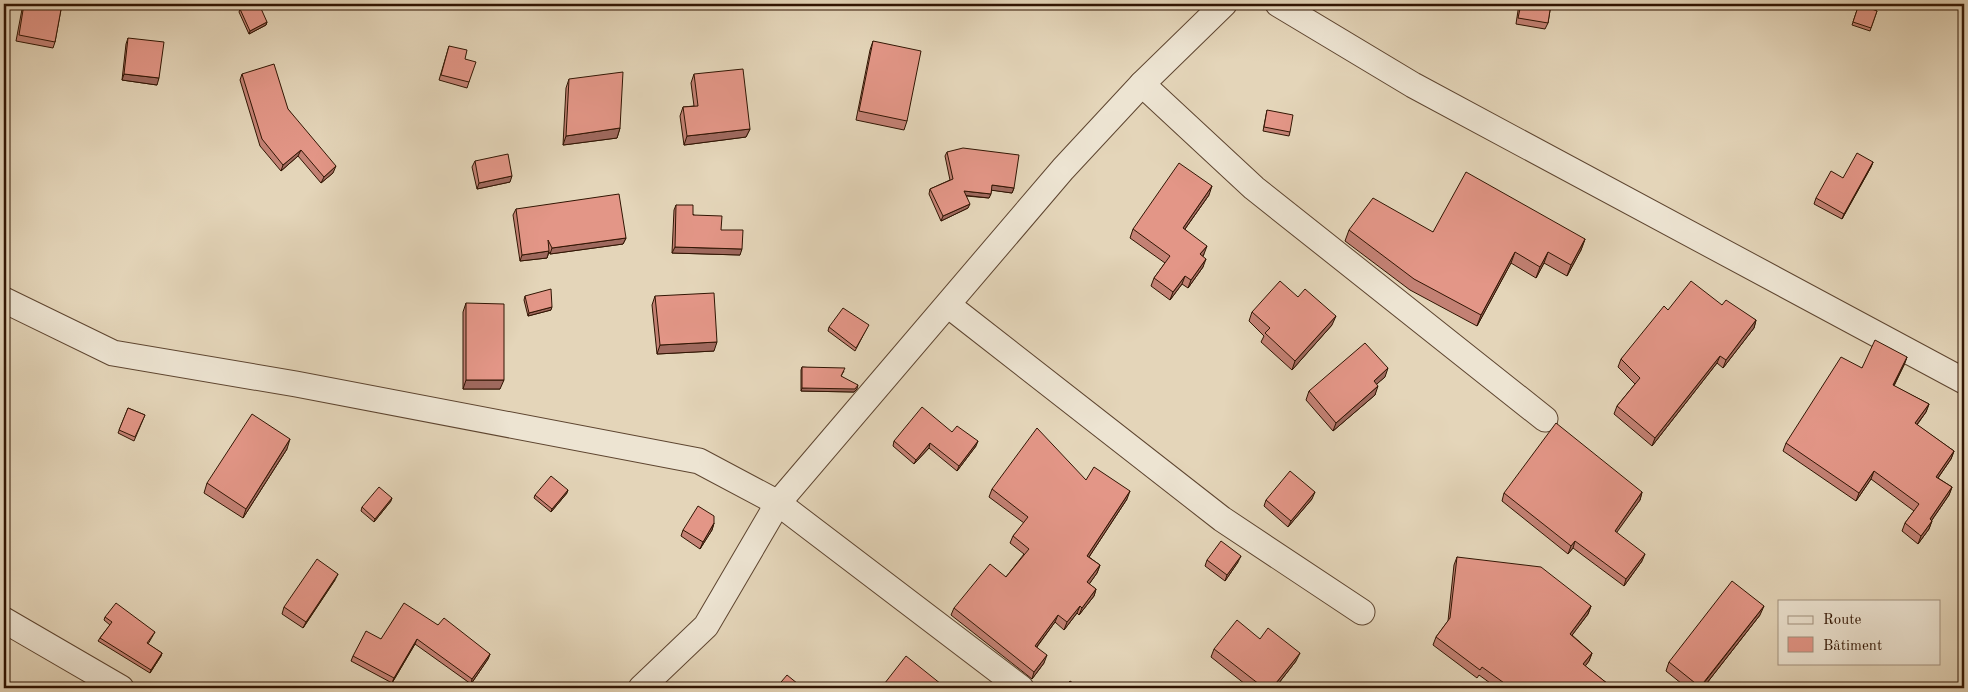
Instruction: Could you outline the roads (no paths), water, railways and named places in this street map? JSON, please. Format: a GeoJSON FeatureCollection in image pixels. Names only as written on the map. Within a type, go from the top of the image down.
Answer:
{"type":"FeatureCollection","features":[{"type":"Feature","properties":{"kind":"street"},"geometry":{"type":"LineString","coordinates":[[641,688],[706,626],[778,503],[1063,168],[1142,84],[1224,4]]}},
{"type":"Feature","properties":{"kind":"street"},"geometry":{"type":"LineString","coordinates":[[1278,4],[1422,89],[1964,381]]}},
{"type":"Feature","properties":{"kind":"street"},"geometry":{"type":"LineString","coordinates":[[1142,84],[1254,188],[1545,418]]}},
{"type":"Feature","properties":{"kind":"street"},"geometry":{"type":"LineString","coordinates":[[4,300],[113,354],[306,386],[698,460],[778,503],[1015,686]]}},
{"type":"Feature","properties":{"kind":"street"},"geometry":{"type":"LineString","coordinates":[[948,305],[1222,519],[1362,612]]}},
{"type":"Feature","properties":{"kind":"street"},"geometry":{"type":"LineString","coordinates":[[4,620],[121,688]]}}]}
